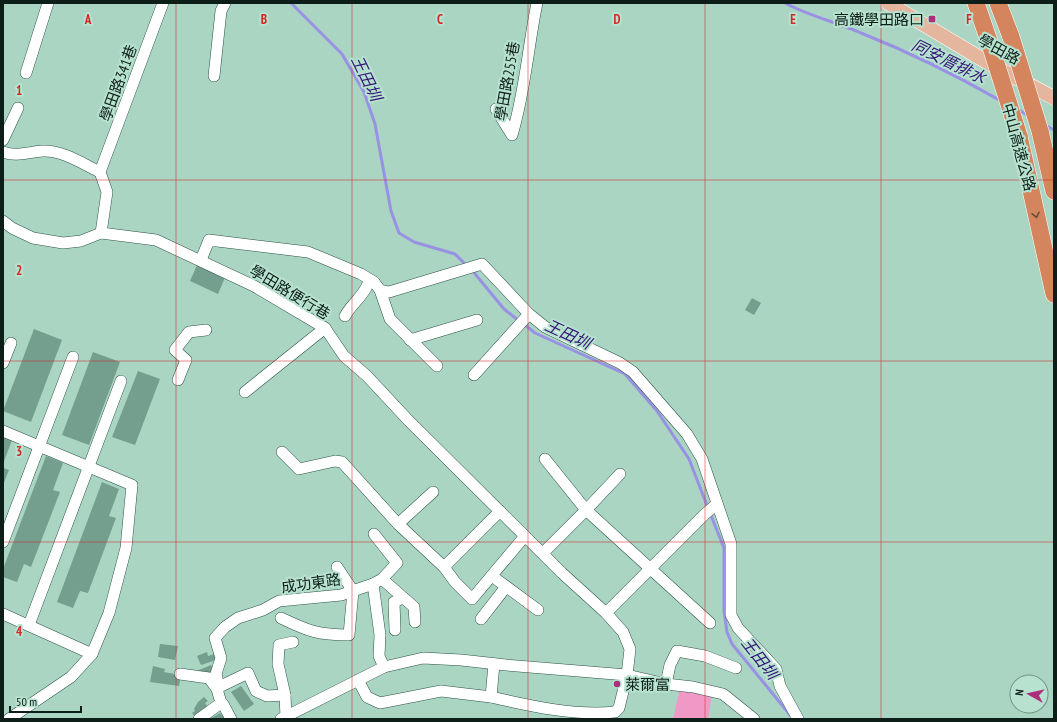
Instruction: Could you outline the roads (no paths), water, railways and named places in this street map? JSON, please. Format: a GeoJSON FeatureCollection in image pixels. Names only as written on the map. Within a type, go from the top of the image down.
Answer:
{"type":"FeatureCollection","features":[{"type":"Feature","properties":{"kind":"highway","name":"中山高速公路"},"geometry":{"type":"LineString","coordinates":[[976,3],[1019,136],[1054,294]]}},
{"type":"Feature","properties":{"kind":"highway","name":"中山高速公路"},"geometry":{"type":"LineString","coordinates":[[998,3],[1011,37],[1040,130],[1054,191]]}},
{"type":"Feature","properties":{"kind":"main road","name":"學田路"},"geometry":{"type":"LineString","coordinates":[[888,3],[990,64],[1054,98]]}},
{"type":"Feature","properties":{"kind":"street"},"geometry":{"type":"LineString","coordinates":[[26,73],[48,3]]}},
{"type":"Feature","properties":{"kind":"street","name":"學田路341巷"},"geometry":{"type":"LineString","coordinates":[[100,172],[163,3]]}},
{"type":"Feature","properties":{"kind":"street"},"geometry":{"type":"LineString","coordinates":[[214,76],[221,11],[225,3]]}},
{"type":"Feature","properties":{"kind":"street","name":"學田路255巷"},"geometry":{"type":"LineString","coordinates":[[496,109],[512,135],[519,110],[529,40],[537,3]]}},
{"type":"Feature","properties":{"kind":"street"},"geometry":{"type":"LineString","coordinates":[[3,140],[18,108]]}},
{"type":"Feature","properties":{"kind":"street"},"geometry":{"type":"LineString","coordinates":[[3,152],[23,155],[43,151],[63,154],[100,172],[108,192],[101,233]]}},
{"type":"Feature","properties":{"kind":"street","name":"學田路便行巷"},"geometry":{"type":"LineString","coordinates":[[3,221],[12,228],[33,238],[63,243],[81,241],[101,233],[156,240],[201,260],[280,300],[325,328],[344,356],[367,376],[408,420],[525,536],[606,613],[623,632],[630,649],[627,675]]}},
{"type":"Feature","properties":{"kind":"street"},"geometry":{"type":"LineString","coordinates":[[201,260],[209,240],[308,252],[327,258],[389,292],[482,264],[529,314],[545,327],[620,363],[632,372],[687,434],[702,460],[730,544],[731,615],[738,628],[776,669],[780,686],[798,719]]}},
{"type":"Feature","properties":{"kind":"street"},"geometry":{"type":"LineString","coordinates":[[345,316],[350,307],[363,295],[368,284],[377,286]]}},
{"type":"Feature","properties":{"kind":"street"},"geometry":{"type":"LineString","coordinates":[[377,286],[390,319],[437,366]]}},
{"type":"Feature","properties":{"kind":"street"},"geometry":{"type":"LineString","coordinates":[[474,375],[529,314]]}},
{"type":"Feature","properties":{"kind":"street"},"geometry":{"type":"LineString","coordinates":[[410,340],[477,320]]}},
{"type":"Feature","properties":{"kind":"street"},"geometry":{"type":"LineString","coordinates":[[245,392],[325,328]]}},
{"type":"Feature","properties":{"kind":"street"},"geometry":{"type":"LineString","coordinates":[[178,380],[186,360],[175,350],[189,332],[206,330]]}},
{"type":"Feature","properties":{"kind":"street"},"geometry":{"type":"LineString","coordinates":[[3,363],[11,343]]}},
{"type":"Feature","properties":{"kind":"street"},"geometry":{"type":"LineString","coordinates":[[3,542],[73,357]]}},
{"type":"Feature","properties":{"kind":"street"},"geometry":{"type":"LineString","coordinates":[[29,625],[121,381]]}},
{"type":"Feature","properties":{"kind":"street"},"geometry":{"type":"LineString","coordinates":[[3,431],[132,485],[126,548],[109,613],[92,654],[71,677],[9,719]]}},
{"type":"Feature","properties":{"kind":"street"},"geometry":{"type":"LineString","coordinates":[[282,452],[299,469],[335,460],[342,462],[398,524],[444,567],[455,582],[472,599],[525,536]]}},
{"type":"Feature","properties":{"kind":"street"},"geometry":{"type":"LineString","coordinates":[[545,459],[586,510],[710,622]]}},
{"type":"Feature","properties":{"kind":"street"},"geometry":{"type":"LineString","coordinates":[[543,553],[620,474]]}},
{"type":"Feature","properties":{"kind":"street"},"geometry":{"type":"LineString","coordinates":[[398,524],[433,492]]}},
{"type":"Feature","properties":{"kind":"street"},"geometry":{"type":"LineString","coordinates":[[606,613],[705,514],[717,504]]}},
{"type":"Feature","properties":{"kind":"street"},"geometry":{"type":"LineString","coordinates":[[444,567],[500,511]]}},
{"type":"Feature","properties":{"kind":"street","name":"成功東路"},"geometry":{"type":"LineString","coordinates":[[231,719],[221,703],[218,688],[216,674],[221,658],[215,638],[225,627],[238,618],[263,610],[279,601],[324,598],[353,591],[377,582],[398,563],[374,534]]}},
{"type":"Feature","properties":{"kind":"street","name":"成功東路"},"geometry":{"type":"LineString","coordinates":[[281,618],[306,630],[323,635],[349,635],[353,591],[337,566]]}},
{"type":"Feature","properties":{"kind":"street"},"geometry":{"type":"LineString","coordinates":[[492,576],[538,610]]}},
{"type":"Feature","properties":{"kind":"street"},"geometry":{"type":"LineString","coordinates":[[377,582],[403,598],[414,607],[415,622]]}},
{"type":"Feature","properties":{"kind":"street"},"geometry":{"type":"LineString","coordinates":[[377,582],[380,635],[379,656],[384,667]]}},
{"type":"Feature","properties":{"kind":"street"},"geometry":{"type":"LineString","coordinates":[[481,619],[506,587]]}},
{"type":"Feature","properties":{"kind":"street"},"geometry":{"type":"LineString","coordinates":[[395,630],[394,602],[403,598]]}},
{"type":"Feature","properties":{"kind":"street"},"geometry":{"type":"LineString","coordinates":[[3,614],[92,654]]}},
{"type":"Feature","properties":{"kind":"street"},"geometry":{"type":"LineString","coordinates":[[293,642],[279,645],[278,664],[285,695],[284,718],[384,667],[423,658],[627,675],[666,684],[693,686],[723,694],[754,719]]}},
{"type":"Feature","properties":{"kind":"street"},"geometry":{"type":"LineString","coordinates":[[666,684],[670,665],[677,651],[705,656],[736,668]]}},
{"type":"Feature","properties":{"kind":"street"},"geometry":{"type":"LineString","coordinates":[[491,697],[494,664]]}},
{"type":"Feature","properties":{"kind":"street"},"geometry":{"type":"LineString","coordinates":[[180,674],[210,678],[218,688],[248,673],[256,691],[267,696],[285,695]]}},
{"type":"Feature","properties":{"kind":"street"},"geometry":{"type":"LineString","coordinates":[[358,680],[367,697],[380,703],[441,691],[491,697],[535,707],[600,714],[615,712],[618,708],[627,675]]}},
{"type":"Feature","properties":{"kind":"street"},"geometry":{"type":"LineString","coordinates":[[199,719],[221,703]]}},
{"type":"Feature","properties":{"kind":"waterway","name":"王田圳"},"geometry":{"type":"LineString","coordinates":[[291,3],[342,54],[364,92],[375,124],[391,211],[399,233],[414,242],[455,254],[467,266]]}},
{"type":"Feature","properties":{"kind":"waterway","name":"同安厝排水"},"geometry":{"type":"LineString","coordinates":[[785,3],[803,12],[852,29],[915,56],[1001,101]]}},
{"type":"Feature","properties":{"kind":"waterway","name":"同安厝排水"},"geometry":{"type":"LineString","coordinates":[[1017,109],[1029,116]]}},
{"type":"Feature","properties":{"kind":"waterway","name":"同安厝排水"},"geometry":{"type":"LineString","coordinates":[[1045,125],[1054,130]]}},
{"type":"Feature","properties":{"kind":"waterway","name":"王田圳"},"geometry":{"type":"LineString","coordinates":[[471,269],[504,309],[519,321]]}},
{"type":"Feature","properties":{"kind":"waterway","name":"王田圳"},"geometry":{"type":"LineString","coordinates":[[524,324],[535,333],[625,374],[657,411],[689,459],[708,508]]}},
{"type":"Feature","properties":{"kind":"waterway","name":"王田圳"},"geometry":{"type":"LineString","coordinates":[[710,513],[724,548],[724,611],[727,632],[732,644],[790,715]]}},
{"type":"Feature","properties":{"kind":"place","name":"高鐵學田路口"},"geometry":{"type":"Point","coordinates":[932,19]}},
{"type":"Feature","properties":{"kind":"place","name":"萊爾富"},"geometry":{"type":"Point","coordinates":[617,684]}}]}
